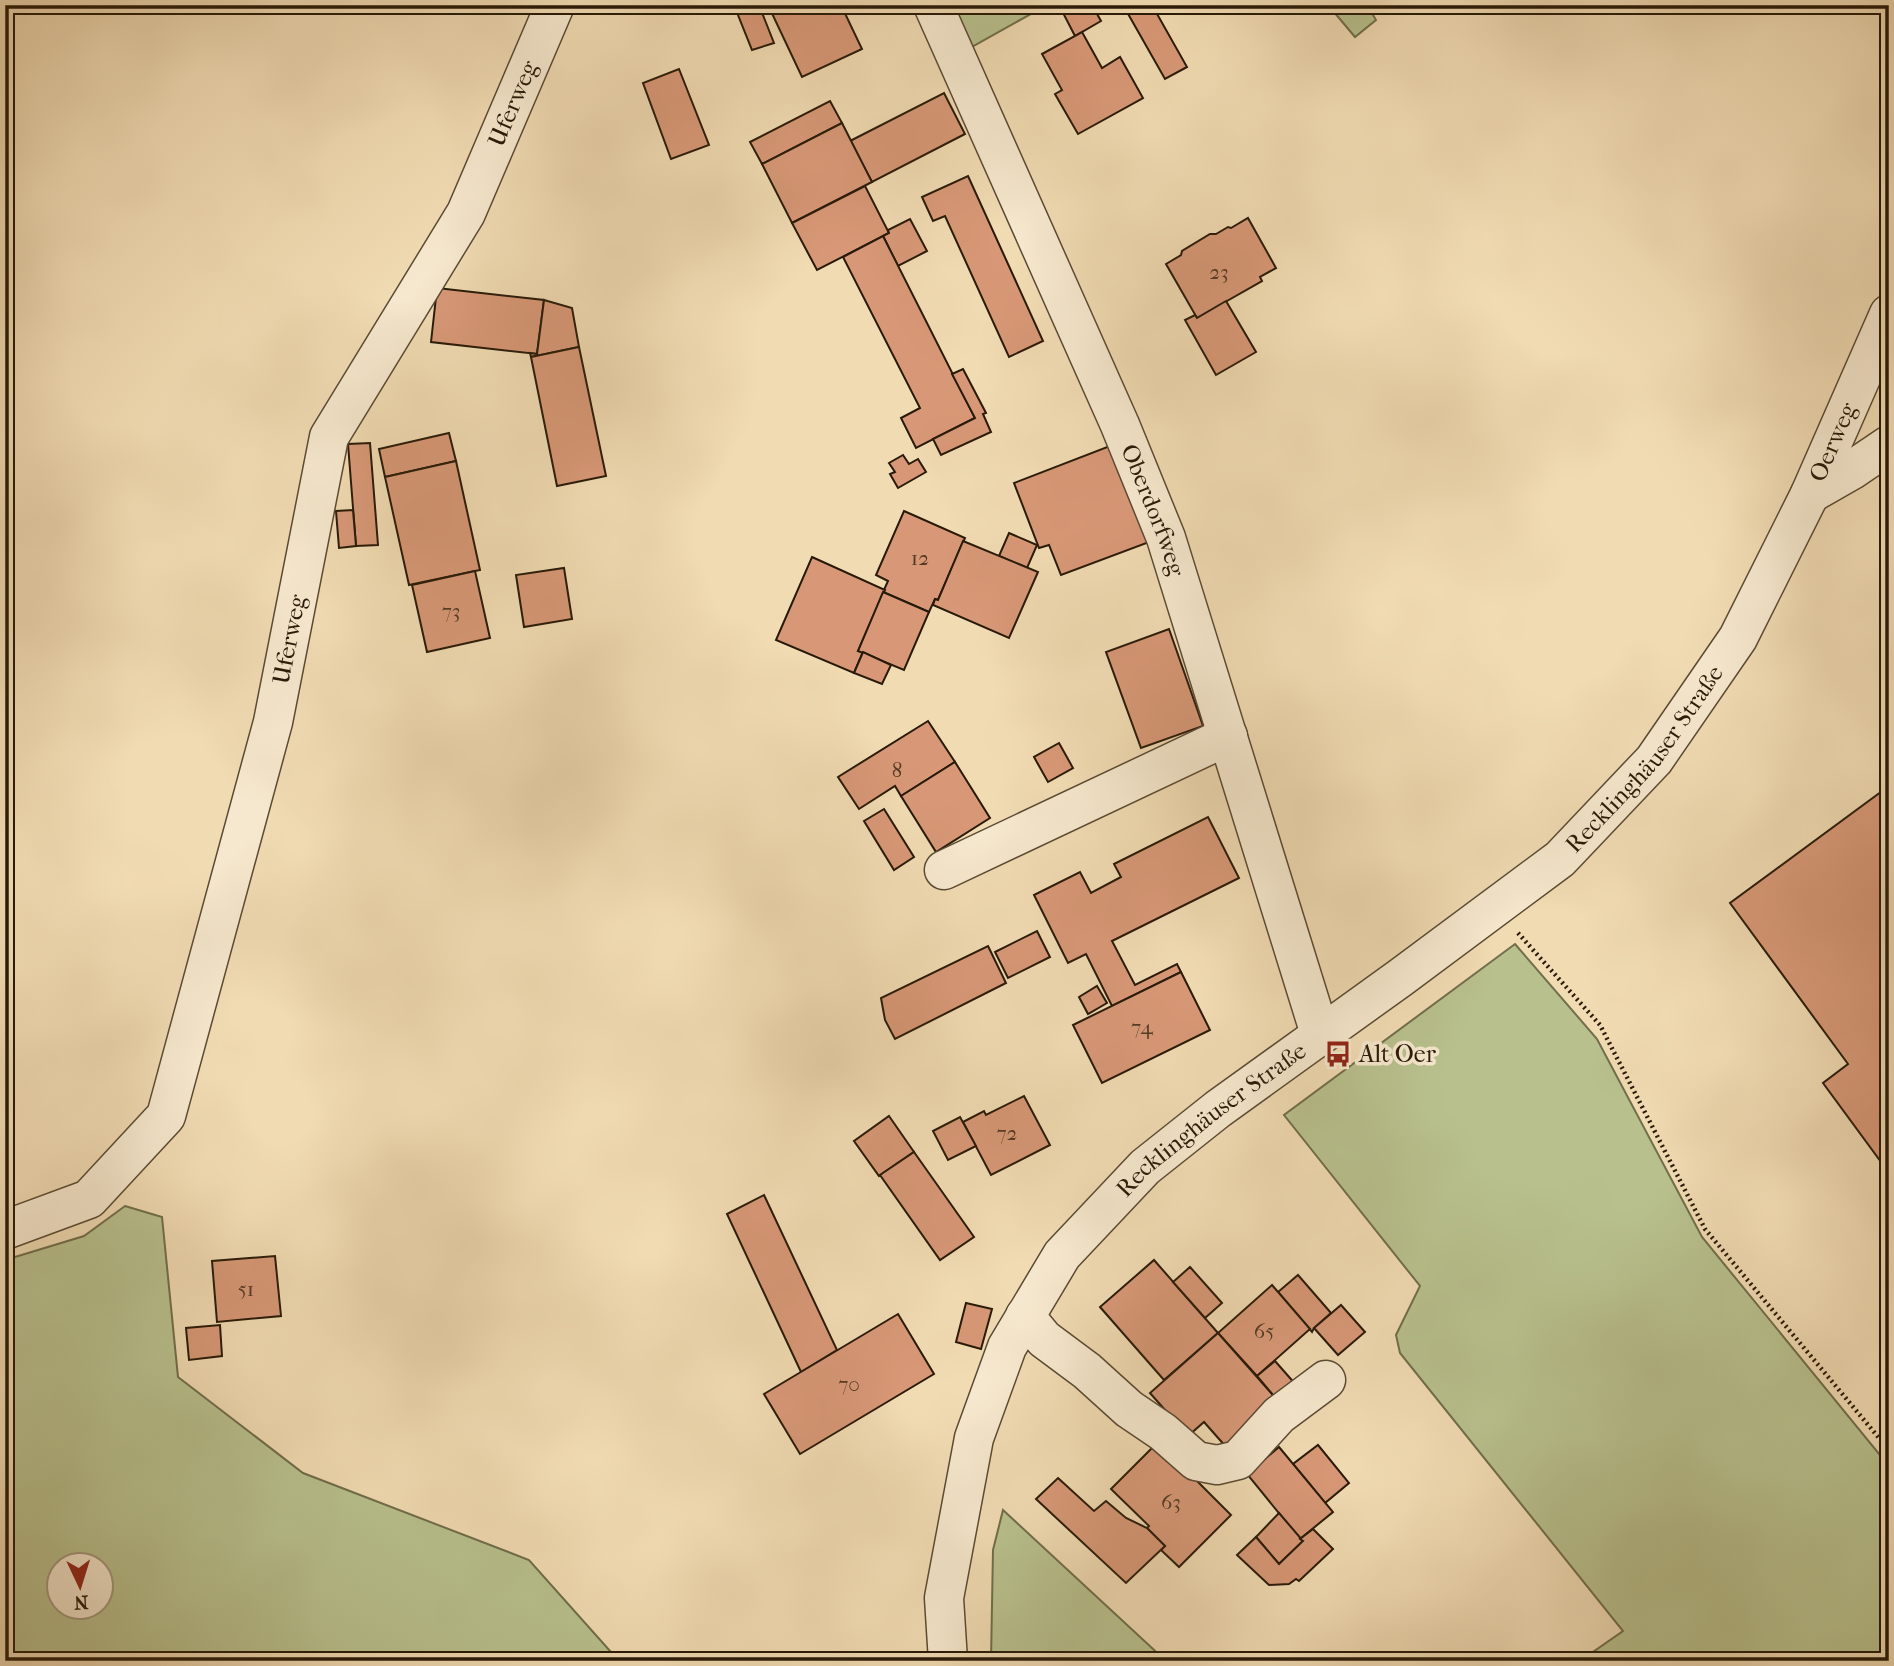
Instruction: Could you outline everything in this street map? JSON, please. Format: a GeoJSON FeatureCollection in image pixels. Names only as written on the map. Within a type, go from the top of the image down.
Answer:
{"type":"FeatureCollection","features":[{"type":"Feature","properties":{"kind":"street","name":"Uferweg"},"geometry":{"type":"LineString","coordinates":[[5,1230],[89,1199],[166,1116],[273,722],[329,437],[466,214],[555,5]]}},
{"type":"Feature","properties":{"kind":"street","name":"Oberdorfweg"},"geometry":{"type":"LineString","coordinates":[[933,5],[1120,425],[1166,538],[1320,1034]]}},
{"type":"Feature","properties":{"kind":"street","name":"Oerweg"},"geometry":{"type":"LineString","coordinates":[[1810,494],[1889,314]]}},
{"type":"Feature","properties":{"kind":"street"},"geometry":{"type":"LineString","coordinates":[[1810,494],[1889,445]]}},
{"type":"Feature","properties":{"kind":"street","name":"Recklinghäuser Straße"},"geometry":{"type":"LineString","coordinates":[[948,1661],[944,1598],[974,1438],[1007,1347],[1062,1255],[1145,1167],[1218,1109],[1560,859],[1654,760],[1738,638],[1810,494]]}},
{"type":"Feature","properties":{"kind":"street"},"geometry":{"type":"LineString","coordinates":[[944,870],[1228,736]]}},
{"type":"Feature","properties":{"kind":"street"},"geometry":{"type":"LineString","coordinates":[[1026,1316],[1044,1339],[1196,1461],[1217,1465],[1238,1460],[1279,1415],[1326,1380]]}},
{"type":"Feature","properties":{"kind":"path"},"geometry":{"type":"LineString","coordinates":[[1496,907],[1600,1025],[1705,1228],[1889,1450]]}},
{"type":"Feature","properties":{"kind":"green space"},"geometry":{"type":"Polygon","coordinates":[[[948,5],[1047,5],[968,49],[948,5]]]}},
{"type":"Feature","properties":{"kind":"green space"},"geometry":{"type":"Polygon","coordinates":[[[1328,5],[1367,5],[1376,20],[1355,37],[1328,5]]]}},
{"type":"Feature","properties":{"kind":"green space"},"geometry":{"type":"Polygon","coordinates":[[[1515,944],[1597,1039],[1702,1237],[1889,1466],[1889,1661],[1580,1661],[1623,1631],[1400,1353],[1396,1335],[1420,1286],[1284,1115],[1515,944]]]}},
{"type":"Feature","properties":{"kind":"green space"},"geometry":{"type":"Polygon","coordinates":[[[125,1206],[162,1217],[178,1377],[303,1473],[529,1560],[619,1661],[5,1661],[5,1260],[84,1236],[125,1206]]]}},
{"type":"Feature","properties":{"kind":"green space"},"geometry":{"type":"Polygon","coordinates":[[[1003,1510],[1166,1661],[991,1661],[993,1550],[1003,1510]]]}},
{"type":"Feature","properties":{"kind":"building"},"geometry":{"type":"Polygon","coordinates":[[[734,5],[759,5],[774,43],[752,50],[734,5]]]}},
{"type":"Feature","properties":{"kind":"building"},"geometry":{"type":"Polygon","coordinates":[[[768,5],[841,5],[862,49],[802,77],[768,5]]]}},
{"type":"Feature","properties":{"kind":"building"},"geometry":{"type":"Polygon","coordinates":[[[1068,5],[1092,5],[1101,21],[1075,36],[1061,9],[1068,5]]]}},
{"type":"Feature","properties":{"kind":"building"},"geometry":{"type":"Polygon","coordinates":[[[1123,5],[1152,5],[1187,67],[1165,79],[1123,5]]]}},
{"type":"Feature","properties":{"kind":"building"},"geometry":{"type":"Polygon","coordinates":[[[1082,32],[1102,68],[1120,57],[1143,98],[1078,134],[1055,94],[1062,90],[1042,54],[1082,32]]]}},
{"type":"Feature","properties":{"kind":"building"},"geometry":{"type":"Polygon","coordinates":[[[679,69],[709,145],[671,159],[643,83],[679,69]]]}},
{"type":"Feature","properties":{"kind":"building"},"geometry":{"type":"Polygon","coordinates":[[[944,93],[965,134],[872,182],[850,141],[944,93]]]}},
{"type":"Feature","properties":{"kind":"building"},"geometry":{"type":"Polygon","coordinates":[[[830,101],[842,123],[762,164],[750,142],[830,101]]]}},
{"type":"Feature","properties":{"kind":"building"},"geometry":{"type":"Polygon","coordinates":[[[842,123],[872,182],[792,223],[762,164],[842,123]]]}},
{"type":"Feature","properties":{"kind":"building"},"geometry":{"type":"Polygon","coordinates":[[[968,176],[1043,341],[1009,357],[945,216],[933,221],[922,197],[968,176]]]}},
{"type":"Feature","properties":{"kind":"building"},"geometry":{"type":"Polygon","coordinates":[[[865,186],[889,233],[817,270],[792,223],[865,186]]]}},
{"type":"Feature","properties":{"kind":"building"},"geometry":{"type":"Polygon","coordinates":[[[1248,218],[1276,268],[1260,277],[1262,281],[1197,318],[1166,264],[1210,234],[1231,228],[1248,218]]]}},
{"type":"Feature","properties":{"kind":"building"},"geometry":{"type":"Polygon","coordinates":[[[910,219],[927,251],[898,266],[883,236],[889,233],[888,230],[910,219]]]}},
{"type":"Feature","properties":{"kind":"building"},"geometry":{"type":"Polygon","coordinates":[[[883,236],[975,418],[916,448],[901,418],[920,408],[843,257],[883,236]]]}},
{"type":"Feature","properties":{"kind":"building"},"geometry":{"type":"Polygon","coordinates":[[[437,288],[544,300],[537,354],[431,342],[437,288]]]}},
{"type":"Feature","properties":{"kind":"building"},"geometry":{"type":"Polygon","coordinates":[[[544,300],[572,308],[579,347],[531,357],[530,353],[537,354],[544,300]]]}},
{"type":"Feature","properties":{"kind":"building"},"geometry":{"type":"Polygon","coordinates":[[[1226,301],[1256,352],[1216,375],[1185,320],[1195,315],[1197,318],[1226,301]]]}},
{"type":"Feature","properties":{"kind":"building"},"geometry":{"type":"Polygon","coordinates":[[[579,347],[606,476],[557,486],[531,357],[579,347]]]}},
{"type":"Feature","properties":{"kind":"building"},"geometry":{"type":"Polygon","coordinates":[[[963,369],[986,413],[983,414],[991,432],[941,455],[933,439],[975,418],[952,374],[963,369]]]}},
{"type":"Feature","properties":{"kind":"building"},"geometry":{"type":"Polygon","coordinates":[[[449,433],[456,461],[385,477],[379,449],[449,433]]]}},
{"type":"Feature","properties":{"kind":"building"},"geometry":{"type":"Polygon","coordinates":[[[370,443],[378,545],[356,546],[348,444],[370,443]]]}},
{"type":"Feature","properties":{"kind":"building"},"geometry":{"type":"Polygon","coordinates":[[[1115,444],[1152,541],[1061,575],[1049,545],[1039,548],[1014,483],[1115,444]]]}},
{"type":"Feature","properties":{"kind":"building"},"geometry":{"type":"Polygon","coordinates":[[[903,455],[909,464],[918,459],[926,472],[898,488],[890,474],[895,472],[889,463],[903,455]]]}},
{"type":"Feature","properties":{"kind":"building"},"geometry":{"type":"Polygon","coordinates":[[[456,461],[480,570],[409,585],[385,477],[456,461]]]}},
{"type":"Feature","properties":{"kind":"building"},"geometry":{"type":"Polygon","coordinates":[[[353,510],[356,546],[339,548],[336,511],[353,510]]]}},
{"type":"Feature","properties":{"kind":"building"},"geometry":{"type":"Polygon","coordinates":[[[904,511],[965,538],[938,600],[935,599],[929,612],[883,592],[888,581],[876,575],[904,511]]]}},
{"type":"Feature","properties":{"kind":"building"},"geometry":{"type":"Polygon","coordinates":[[[1009,533],[1037,545],[1027,568],[999,556],[1009,533]]]}},
{"type":"Feature","properties":{"kind":"building"},"geometry":{"type":"Polygon","coordinates":[[[963,541],[1038,572],[1009,638],[933,605],[935,599],[938,600],[963,541]]]}},
{"type":"Feature","properties":{"kind":"building"},"geometry":{"type":"Polygon","coordinates":[[[812,557],[885,590],[858,651],[863,652],[854,673],[776,640],[812,557]]]}},
{"type":"Feature","properties":{"kind":"building"},"geometry":{"type":"Polygon","coordinates":[[[564,568],[572,619],[524,627],[516,575],[564,568]]]}},
{"type":"Feature","properties":{"kind":"building"},"geometry":{"type":"Polygon","coordinates":[[[475,571],[490,638],[427,652],[412,585],[475,571]]]}},
{"type":"Feature","properties":{"kind":"building"},"geometry":{"type":"Polygon","coordinates":[[[883,592],[929,612],[904,670],[858,651],[883,592]]]}},
{"type":"Feature","properties":{"kind":"building"},"geometry":{"type":"Polygon","coordinates":[[[1169,629],[1203,726],[1141,748],[1106,652],[1169,629]]]}},
{"type":"Feature","properties":{"kind":"building"},"geometry":{"type":"Polygon","coordinates":[[[863,652],[891,665],[882,684],[854,673],[863,652]]]}},
{"type":"Feature","properties":{"kind":"building"},"geometry":{"type":"Polygon","coordinates":[[[928,721],[955,762],[901,796],[895,786],[859,809],[838,777],[928,721]]]}},
{"type":"Feature","properties":{"kind":"building"},"geometry":{"type":"Polygon","coordinates":[[[1059,743],[1073,768],[1048,782],[1034,757],[1059,743]]]}},
{"type":"Feature","properties":{"kind":"building"},"geometry":{"type":"Polygon","coordinates":[[[955,762],[990,818],[936,852],[901,796],[955,762]]]}},
{"type":"Feature","properties":{"kind":"building"},"geometry":{"type":"Polygon","coordinates":[[[1889,786],[1889,1162],[1884,1166],[1823,1083],[1848,1064],[1730,903],[1889,786]]]}},
{"type":"Feature","properties":{"kind":"building"},"geometry":{"type":"Polygon","coordinates":[[[884,809],[914,857],[894,870],[864,821],[884,809]]]}},
{"type":"Feature","properties":{"kind":"building"},"geometry":{"type":"Polygon","coordinates":[[[1208,817],[1239,878],[1112,941],[1135,985],[1177,964],[1181,972],[1112,1006],[1086,954],[1068,963],[1034,895],[1080,872],[1091,893],[1121,877],[1114,864],[1208,817]]]}},
{"type":"Feature","properties":{"kind":"building"},"geometry":{"type":"Polygon","coordinates":[[[1037,931],[1050,957],[1008,978],[995,952],[1037,931]]]}},
{"type":"Feature","properties":{"kind":"building"},"geometry":{"type":"Polygon","coordinates":[[[988,946],[1006,983],[895,1039],[885,1020],[881,998],[988,946]]]}},
{"type":"Feature","properties":{"kind":"building"},"geometry":{"type":"Polygon","coordinates":[[[1181,972],[1210,1030],[1102,1083],[1073,1025],[1181,972]]]}},
{"type":"Feature","properties":{"kind":"building"},"geometry":{"type":"Polygon","coordinates":[[[1097,986],[1107,1003],[1088,1014],[1079,997],[1097,986]]]}},
{"type":"Feature","properties":{"kind":"building"},"geometry":{"type":"Polygon","coordinates":[[[1024,1096],[1050,1145],[991,1175],[963,1122],[984,1111],[986,1115],[1024,1096]]]}},
{"type":"Feature","properties":{"kind":"building"},"geometry":{"type":"Polygon","coordinates":[[[889,1116],[914,1152],[879,1176],[854,1141],[889,1116]]]}},
{"type":"Feature","properties":{"kind":"building"},"geometry":{"type":"Polygon","coordinates":[[[960,1117],[976,1146],[948,1160],[933,1131],[960,1117]]]}},
{"type":"Feature","properties":{"kind":"building"},"geometry":{"type":"Polygon","coordinates":[[[914,1152],[974,1237],[940,1260],[880,1175],[914,1152]]]}},
{"type":"Feature","properties":{"kind":"building"},"geometry":{"type":"Polygon","coordinates":[[[764,1195],[837,1350],[801,1372],[727,1214],[764,1195]]]}},
{"type":"Feature","properties":{"kind":"building"},"geometry":{"type":"Polygon","coordinates":[[[275,1256],[281,1316],[217,1322],[212,1261],[275,1256]]]}},
{"type":"Feature","properties":{"kind":"building"},"geometry":{"type":"Polygon","coordinates":[[[1154,1260],[1218,1333],[1164,1380],[1100,1307],[1154,1260]]]}},
{"type":"Feature","properties":{"kind":"building"},"geometry":{"type":"Polygon","coordinates":[[[1190,1267],[1222,1303],[1205,1318],[1173,1282],[1190,1267]]]}},
{"type":"Feature","properties":{"kind":"building"},"geometry":{"type":"Polygon","coordinates":[[[1298,1275],[1331,1313],[1312,1332],[1278,1292],[1298,1275]]]}},
{"type":"Feature","properties":{"kind":"building"},"geometry":{"type":"Polygon","coordinates":[[[1272,1285],[1310,1329],[1257,1376],[1218,1333],[1272,1285]]]}},
{"type":"Feature","properties":{"kind":"building"},"geometry":{"type":"Polygon","coordinates":[[[966,1303],[992,1309],[981,1349],[956,1342],[966,1303]]]}},
{"type":"Feature","properties":{"kind":"building"},"geometry":{"type":"Polygon","coordinates":[[[1341,1305],[1365,1332],[1338,1355],[1314,1328],[1341,1305]]]}},
{"type":"Feature","properties":{"kind":"building"},"geometry":{"type":"Polygon","coordinates":[[[898,1314],[934,1374],[800,1454],[764,1394],[898,1314]]]}},
{"type":"Feature","properties":{"kind":"building"},"geometry":{"type":"Polygon","coordinates":[[[220,1325],[222,1356],[189,1360],[186,1328],[220,1325]]]}},
{"type":"Feature","properties":{"kind":"building"},"geometry":{"type":"Polygon","coordinates":[[[1218,1333],[1279,1402],[1227,1448],[1204,1422],[1188,1436],[1150,1393],[1218,1333]]]}},
{"type":"Feature","properties":{"kind":"building"},"geometry":{"type":"Polygon","coordinates":[[[1275,1361],[1297,1386],[1279,1402],[1257,1376],[1275,1361]]]}},
{"type":"Feature","properties":{"kind":"building"},"geometry":{"type":"Polygon","coordinates":[[[1158,1442],[1231,1515],[1179,1567],[1161,1550],[1165,1546],[1147,1528],[1149,1526],[1111,1489],[1158,1442]]]}},
{"type":"Feature","properties":{"kind":"building"},"geometry":{"type":"Polygon","coordinates":[[[1318,1445],[1349,1483],[1325,1503],[1293,1464],[1318,1445]]]}},
{"type":"Feature","properties":{"kind":"building"},"geometry":{"type":"Polygon","coordinates":[[[1279,1447],[1333,1512],[1300,1539],[1247,1474],[1279,1447]]]}},
{"type":"Feature","properties":{"kind":"building"},"geometry":{"type":"Polygon","coordinates":[[[1058,1478],[1094,1511],[1106,1501],[1126,1518],[1147,1528],[1165,1546],[1126,1583],[1036,1499],[1058,1478]]]}},
{"type":"Feature","properties":{"kind":"building"},"geometry":{"type":"Polygon","coordinates":[[[1279,1513],[1303,1541],[1279,1564],[1256,1537],[1279,1513]]]}},
{"type":"Feature","properties":{"kind":"building"},"geometry":{"type":"Polygon","coordinates":[[[1313,1529],[1333,1549],[1299,1581],[1296,1579],[1289,1584],[1269,1585],[1237,1555],[1256,1537],[1279,1564],[1303,1541],[1300,1539],[1313,1529]]]}},
{"type":"Feature","properties":{"kind":"place","name":"Alt Oer"},"geometry":{"type":"Point","coordinates":[1338,1054]}}]}
